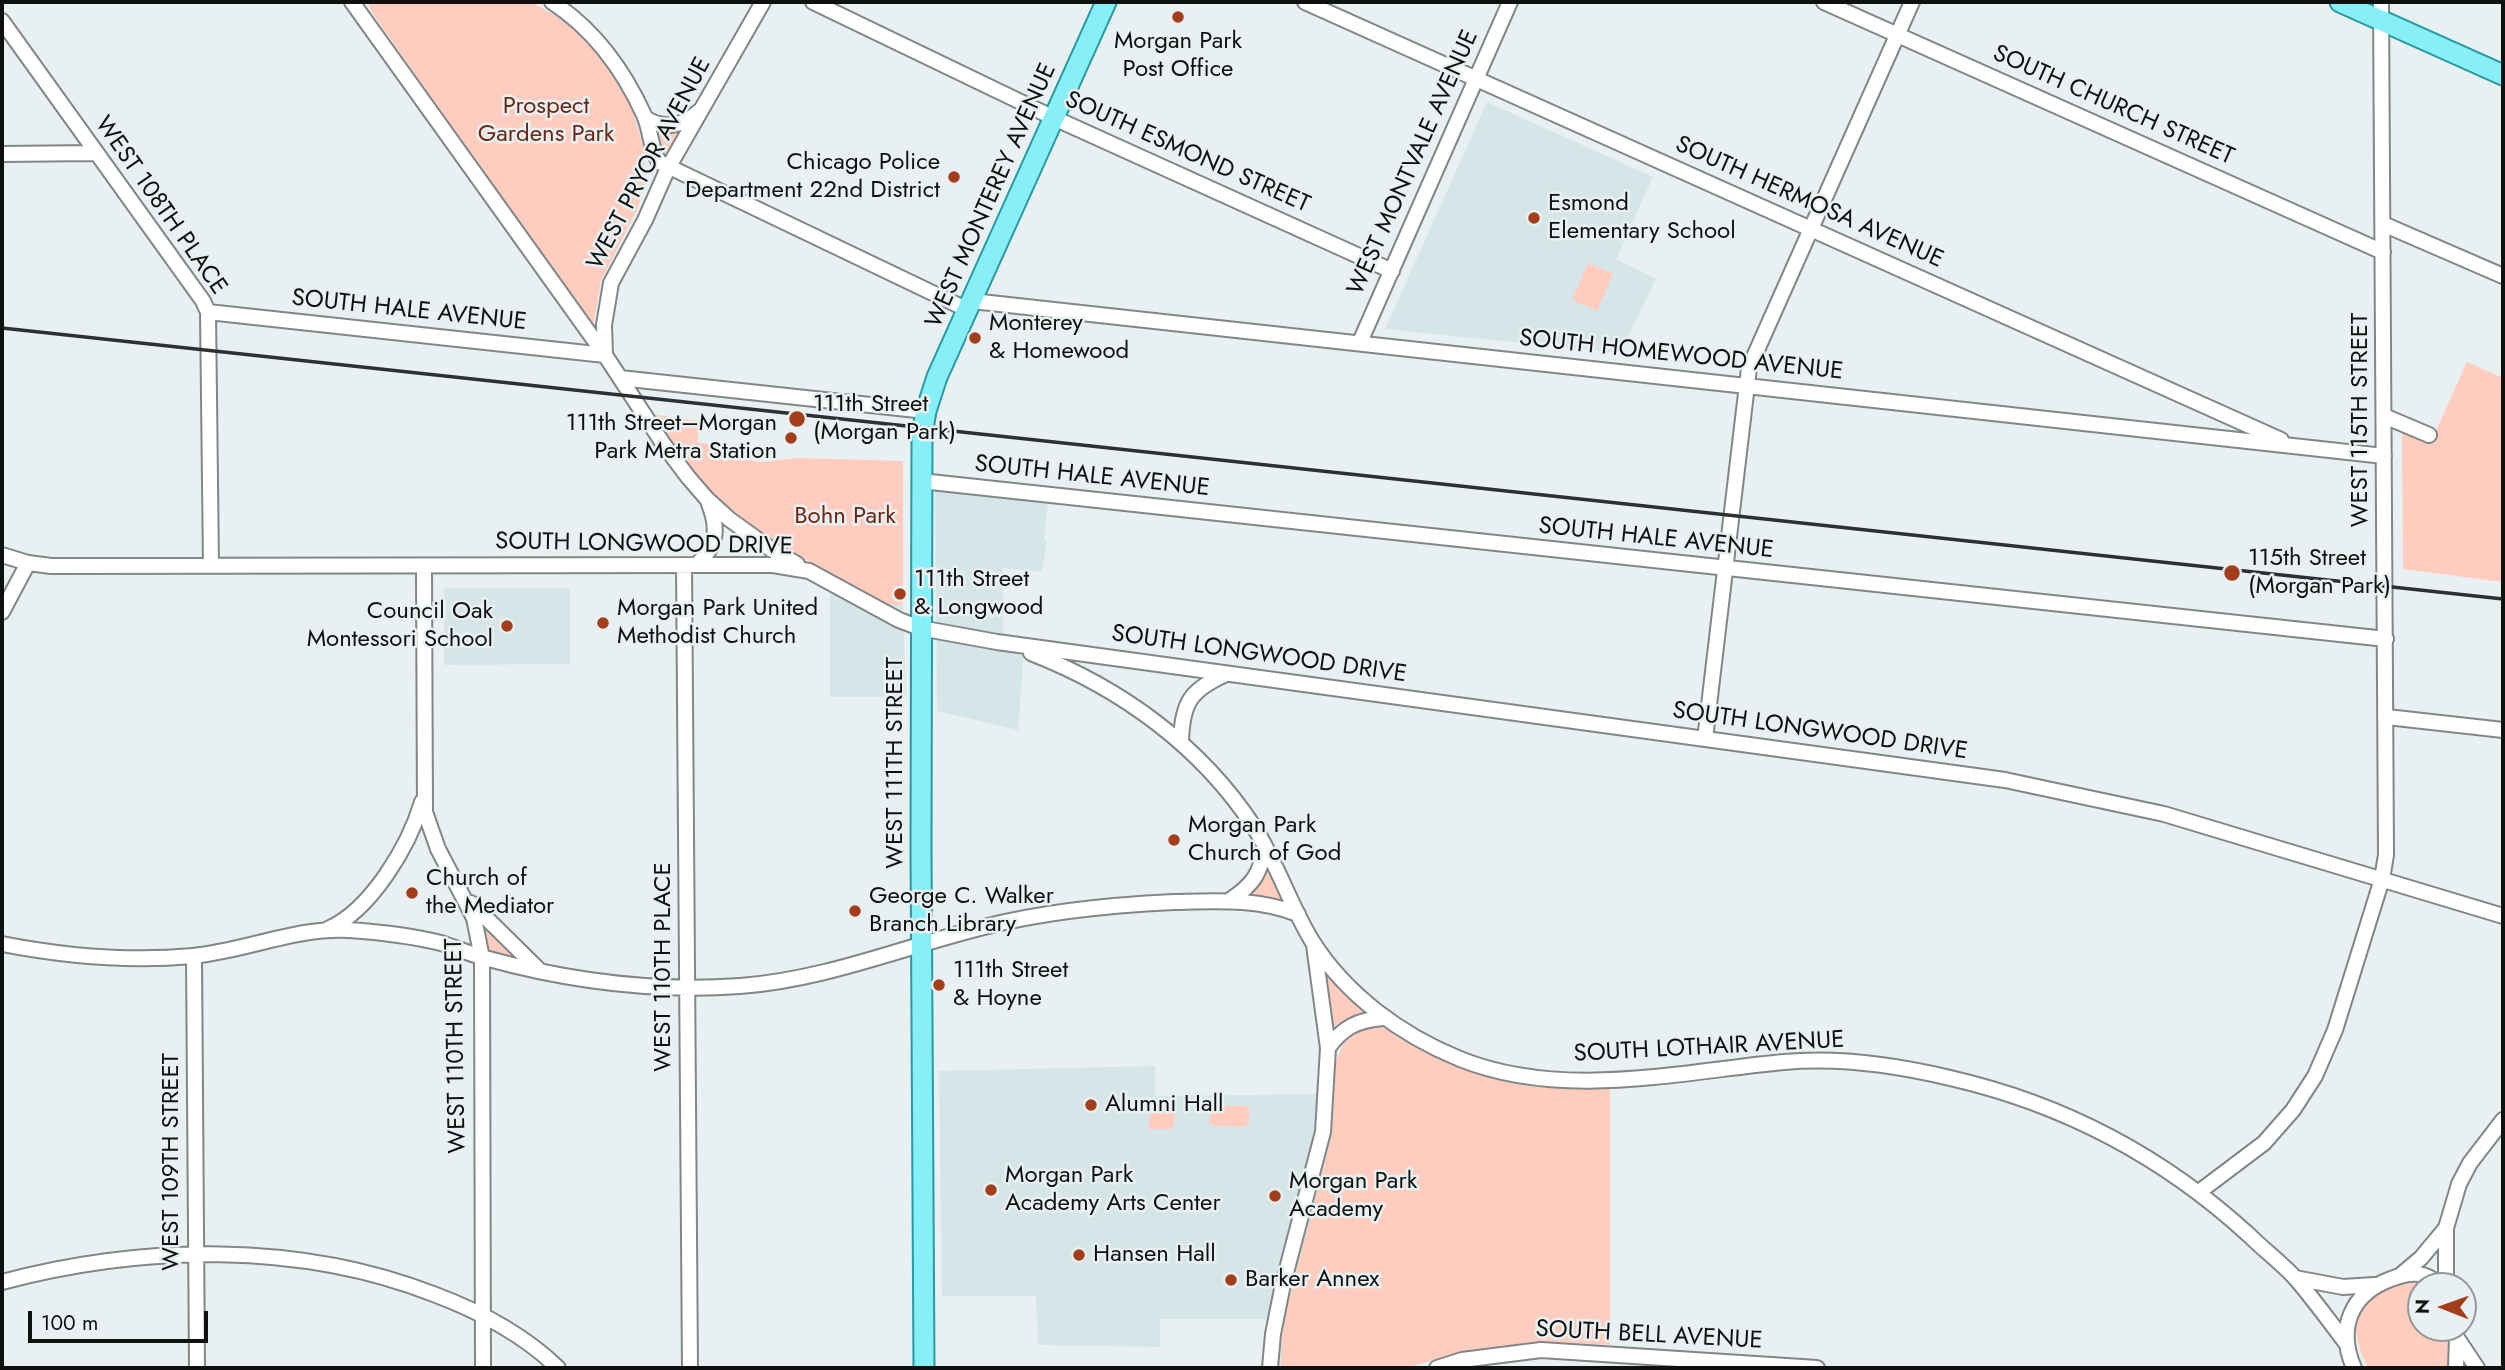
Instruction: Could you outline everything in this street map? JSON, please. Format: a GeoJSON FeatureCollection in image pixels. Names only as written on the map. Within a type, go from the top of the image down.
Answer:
{"type":"FeatureCollection","features":[{"type":"Feature","properties":{"kind":"main road","name":"WEST MONTEREY AVENUE"},"geometry":{"type":"LineString","coordinates":[[926,411],[937,377],[1107,2]]}},
{"type":"Feature","properties":{"kind":"main road"},"geometry":{"type":"LineString","coordinates":[[2340,2],[2381,11],[2503,75]]}},
{"type":"Feature","properties":{"kind":"main road","name":"WEST 111TH STREET"},"geometry":{"type":"LineString","coordinates":[[924,1368],[920,628],[922,435],[926,411]]}},
{"type":"Feature","properties":{"kind":"street"},"geometry":{"type":"LineString","coordinates":[[352,2],[605,355],[664,445],[707,499],[729,519],[772,550],[809,571]]}},
{"type":"Feature","properties":{"kind":"street"},"geometry":{"type":"LineString","coordinates":[[552,2],[573,15],[611,56],[645,118],[653,152],[659,162],[668,168]]}},
{"type":"Feature","properties":{"kind":"street","name":"WEST PRYOR AVENUE"},"geometry":{"type":"LineString","coordinates":[[605,355],[604,325],[611,283],[645,220],[668,168],[763,2]]}},
{"type":"Feature","properties":{"kind":"street","name":"SOUTH ESMOND STREET"},"geometry":{"type":"LineString","coordinates":[[813,2],[1054,118],[1392,271]]}},
{"type":"Feature","properties":{"kind":"street","name":"SOUTH HERMOSA AVENUE"},"geometry":{"type":"LineString","coordinates":[[1305,2],[2295,446]]}},
{"type":"Feature","properties":{"kind":"street","name":"WEST MONTVALE AVENUE"},"geometry":{"type":"LineString","coordinates":[[1360,342],[1510,2]]}},
{"type":"Feature","properties":{"kind":"street","name":"SOUTH CHURCH STREET"},"geometry":{"type":"LineString","coordinates":[[1824,2],[2383,252]]}},
{"type":"Feature","properties":{"kind":"street"},"geometry":{"type":"LineString","coordinates":[[1705,739],[1749,368],[1912,2]]}},
{"type":"Feature","properties":{"kind":"street","name":"WEST 115TH STREET"},"geometry":{"type":"LineString","coordinates":[[2199,1192],[2264,1143],[2293,1111],[2315,1076],[2335,1030],[2382,879],[2388,834],[2381,11]]}},
{"type":"Feature","properties":{"kind":"street","name":"WEST 108TH PLACE"},"geometry":{"type":"LineString","coordinates":[[2,21],[94,153],[203,301],[208,312],[211,566]]}},
{"type":"Feature","properties":{"kind":"street"},"geometry":{"type":"LineString","coordinates":[[645,118],[655,124],[676,125],[692,118],[703,107]]}},
{"type":"Feature","properties":{"kind":"street"},"geometry":{"type":"LineString","coordinates":[[2,154],[94,153]]}},
{"type":"Feature","properties":{"kind":"street","name":"SOUTH HOMEWOOD AVENUE"},"geometry":{"type":"LineString","coordinates":[[668,168],[970,305],[1360,342],[2385,456]]}},
{"type":"Feature","properties":{"kind":"street"},"geometry":{"type":"LineString","coordinates":[[2383,224],[2503,276]]}},
{"type":"Feature","properties":{"kind":"street","name":"SOUTH HALE AVENUE"},"geometry":{"type":"LineString","coordinates":[[208,312],[605,355]]}},
{"type":"Feature","properties":{"kind":"street"},"geometry":{"type":"LineString","coordinates":[[620,378],[926,411]]}},
{"type":"Feature","properties":{"kind":"street"},"geometry":{"type":"LineString","coordinates":[[2384,416],[2429,435]]}},
{"type":"Feature","properties":{"kind":"street","name":"SOUTH HALE AVENUE"},"geometry":{"type":"LineString","coordinates":[[921,481],[2386,639]]}},
{"type":"Feature","properties":{"kind":"street"},"geometry":{"type":"LineString","coordinates":[[690,565],[704,558],[715,534],[715,520],[707,499]]}},
{"type":"Feature","properties":{"kind":"street","name":"SOUTH LONGWOOD DRIVE"},"geometry":{"type":"LineString","coordinates":[[2,555],[28,564],[51,566],[773,565],[809,571],[899,621],[920,628],[996,642],[1991,778],[2059,790],[2164,814],[2503,916]]}},
{"type":"Feature","properties":{"kind":"street"},"geometry":{"type":"LineString","coordinates":[[2,612],[28,564]]}},
{"type":"Feature","properties":{"kind":"street","name":"WEST 110TH PLACE"},"geometry":{"type":"LineString","coordinates":[[690,565],[687,989],[690,1368]]}},
{"type":"Feature","properties":{"kind":"street","name":"WEST 110TH STREET"},"geometry":{"type":"LineString","coordinates":[[424,567],[423,798],[429,827],[463,894],[479,934],[482,958],[483,1368]]}},
{"type":"Feature","properties":{"kind":"street","name":"SOUTH LOTHAIR AVENUE"},"geometry":{"type":"LineString","coordinates":[[996,642],[1062,664],[1142,710],[1181,742],[1230,795],[1265,846],[1313,943],[1348,985],[1383,1018],[1460,1059],[1525,1077],[1598,1080],[1791,1062],[1861,1063],[1983,1085],[2074,1118],[2123,1143],[2199,1192],[2295,1278],[2346,1343]]}},
{"type":"Feature","properties":{"kind":"street"},"geometry":{"type":"LineString","coordinates":[[1181,742],[1182,720],[1186,705],[1193,694],[1206,683],[1228,673]]}},
{"type":"Feature","properties":{"kind":"street"},"geometry":{"type":"LineString","coordinates":[[2386,717],[2503,730]]}},
{"type":"Feature","properties":{"kind":"street"},"geometry":{"type":"LineString","coordinates":[[324,930],[351,915],[376,888],[411,830],[423,798]]}},
{"type":"Feature","properties":{"kind":"street"},"geometry":{"type":"LineString","coordinates":[[1230,900],[1245,890],[1253,880],[1259,870],[1265,846]]}},
{"type":"Feature","properties":{"kind":"street"},"geometry":{"type":"LineString","coordinates":[[463,894],[505,939],[540,970]]}},
{"type":"Feature","properties":{"kind":"street"},"geometry":{"type":"LineString","coordinates":[[2,944],[38,951],[113,959],[194,956],[324,930],[365,932],[436,942],[482,958],[607,984],[687,989],[779,982],[839,968],[985,926],[1077,910],[1135,904],[1230,900],[1259,903],[1298,915]]}},
{"type":"Feature","properties":{"kind":"street"},"geometry":{"type":"LineString","coordinates":[[1270,1368],[1273,1334],[1283,1284],[1323,1132],[1328,1048],[1325,1011],[1313,943]]}},
{"type":"Feature","properties":{"kind":"street","name":"WEST 109TH STREET"},"geometry":{"type":"LineString","coordinates":[[194,956],[197,1368]]}},
{"type":"Feature","properties":{"kind":"street"},"geometry":{"type":"LineString","coordinates":[[1328,1048],[1337,1035],[1351,1024],[1383,1018]]}},
{"type":"Feature","properties":{"kind":"street"},"geometry":{"type":"LineString","coordinates":[[2444,1272],[2446,1228],[2459,1185],[2470,1163],[2503,1120]]}},
{"type":"Feature","properties":{"kind":"street"},"geometry":{"type":"LineString","coordinates":[[2403,1275],[2446,1228]]}},
{"type":"Feature","properties":{"kind":"street"},"geometry":{"type":"LineString","coordinates":[[2,1282],[85,1264],[195,1255],[271,1256],[332,1264],[418,1287],[482,1314],[520,1337],[558,1368]]}},
{"type":"Feature","properties":{"kind":"street"},"geometry":{"type":"LineString","coordinates":[[2295,1278],[2343,1287],[2374,1285],[2407,1274]]}},
{"type":"Feature","properties":{"kind":"street"},"geometry":{"type":"LineString","coordinates":[[2352,1366],[2346,1343],[2348,1320],[2354,1305],[2374,1285]]}},
{"type":"Feature","properties":{"kind":"street"},"geometry":{"type":"LineString","coordinates":[[2456,1342],[2456,1368]]}},
{"type":"Feature","properties":{"kind":"street"},"geometry":{"type":"LineString","coordinates":[[2461,1342],[2477,1368]]}},
{"type":"Feature","properties":{"kind":"street","name":"SOUTH BELL AVENUE"},"geometry":{"type":"LineString","coordinates":[[1437,1368],[1462,1360],[1541,1350],[1636,1362],[1817,1368]]}},
{"type":"Feature","properties":{"kind":"shaded area","name":"Esmond Elementary School"},"geometry":{"type":"Polygon","coordinates":[[[1487,102],[1653,177],[1616,259],[1656,279],[1620,353],[1385,329],[1487,102]]]}},
{"type":"Feature","properties":{"kind":"shaded area"},"geometry":{"type":"Polygon","coordinates":[[[935,490],[1048,503],[1044,539],[1047,541],[1042,572],[1003,568],[1003,643],[1024,651],[1018,730],[937,711],[935,490]]]}},
{"type":"Feature","properties":{"kind":"shaded area"},"geometry":{"type":"Polygon","coordinates":[[[830,574],[900,605],[903,603],[906,697],[830,697],[830,574]]]}},
{"type":"Feature","properties":{"kind":"shaded area","name":"Council Oak Montessori School"},"geometry":{"type":"Polygon","coordinates":[[[444,588],[570,588],[570,664],[444,665],[444,588]]]}},
{"type":"Feature","properties":{"kind":"shaded area","name":"Morgan Park Academy"},"geometry":{"type":"Polygon","coordinates":[[[1378,1026],[1459,1066],[1491,1077],[1550,1088],[1610,1087],[1610,1345],[1536,1341],[1458,1354],[1404,1368],[1281,1368],[1280,1351],[1285,1319],[1160,1319],[1160,1347],[1038,1345],[1036,1296],[942,1296],[939,1071],[1155,1066],[1155,1096],[1334,1094],[1336,1061],[1343,1044],[1357,1031],[1378,1026]]]}},
{"type":"Feature","properties":{"kind":"green space","name":"Prospect Gardens Park"},"geometry":{"type":"Polygon","coordinates":[[[370,2],[531,2],[565,21],[601,57],[631,106],[644,148],[646,180],[638,208],[601,281],[594,322],[586,320],[375,17],[369,7],[370,2]]]}},
{"type":"Feature","properties":{"kind":"green space"},"geometry":{"type":"Polygon","coordinates":[[[656,131],[680,131],[681,134],[667,157],[661,156],[656,131]]]}},
{"type":"Feature","properties":{"kind":"green space"},"geometry":{"type":"Polygon","coordinates":[[[1588,263],[1613,274],[1597,311],[1572,300],[1588,263]]]}},
{"type":"Feature","properties":{"kind":"green space"},"geometry":{"type":"Polygon","coordinates":[[[2467,362],[2503,378],[2503,582],[2403,569],[2402,430],[2430,444],[2467,362]]]}},
{"type":"Feature","properties":{"kind":"green space","name":"Bohn Park"},"geometry":{"type":"Polygon","coordinates":[[[651,414],[700,421],[697,442],[739,451],[754,461],[798,458],[903,461],[903,603],[891,605],[878,600],[796,553],[740,516],[692,470],[651,414]]]}},
{"type":"Feature","properties":{"kind":"green space"},"geometry":{"type":"Polygon","coordinates":[[[1266,869],[1283,901],[1250,895],[1266,869]]]}},
{"type":"Feature","properties":{"kind":"green space"},"geometry":{"type":"Polygon","coordinates":[[[486,929],[513,954],[511,958],[488,951],[484,932],[486,929]]]}},
{"type":"Feature","properties":{"kind":"green space"},"geometry":{"type":"Polygon","coordinates":[[[1326,970],[1365,1010],[1365,1013],[1351,1017],[1332,1028],[1324,972],[1326,970]]]}},
{"type":"Feature","properties":{"kind":"green space"},"geometry":{"type":"Polygon","coordinates":[[[1378,1026],[1456,1065],[1494,1078],[1532,1085],[1610,1087],[1610,1345],[1536,1341],[1458,1354],[1404,1368],[1281,1368],[1282,1336],[1287,1308],[1331,1138],[1336,1061],[1349,1037],[1357,1031],[1378,1026]]]}},
{"type":"Feature","properties":{"kind":"green space"},"geometry":{"type":"Polygon","coordinates":[[[1152,1106],[1176,1109],[1174,1126],[1171,1129],[1148,1129],[1152,1106]]]}},
{"type":"Feature","properties":{"kind":"green space"},"geometry":{"type":"Polygon","coordinates":[[[1212,1106],[1245,1106],[1249,1109],[1249,1124],[1244,1127],[1213,1126],[1209,1122],[1212,1106]]]}},
{"type":"Feature","properties":{"kind":"green space"},"geometry":{"type":"Polygon","coordinates":[[[2407,1282],[2407,1342],[2451,1342],[2451,1368],[2368,1368],[2356,1330],[2357,1317],[2371,1298],[2407,1282]]]}},
{"type":"Feature","properties":{"kind":"railway"},"geometry":{"type":"LineString","coordinates":[[2,328],[2503,599]]}},
{"type":"Feature","properties":{"kind":"place","name":"Morgan Park Post Office"},"geometry":{"type":"Point","coordinates":[1178,17]}},
{"type":"Feature","properties":{"kind":"place","name":"Chicago Police Department 22nd District"},"geometry":{"type":"Point","coordinates":[954,177]}},
{"type":"Feature","properties":{"kind":"place","name":"Esmond Elementary School"},"geometry":{"type":"Point","coordinates":[1534,218]}},
{"type":"Feature","properties":{"kind":"place","name":"Monterey & Homewood"},"geometry":{"type":"Point","coordinates":[975,338]}},
{"type":"Feature","properties":{"kind":"place","name":"111th Street (Morgan Park)"},"geometry":{"type":"Point","coordinates":[797,419]}},
{"type":"Feature","properties":{"kind":"place","name":"111th Street–Morgan Park Metra Station"},"geometry":{"type":"Point","coordinates":[791,438]}},
{"type":"Feature","properties":{"kind":"place","name":"115th Street (Morgan Park)"},"geometry":{"type":"Point","coordinates":[2232,573]}},
{"type":"Feature","properties":{"kind":"place","name":"111th Street & Longwood"},"geometry":{"type":"Point","coordinates":[900,594]}},
{"type":"Feature","properties":{"kind":"place","name":"Morgan Park United Methodist Church"},"geometry":{"type":"Point","coordinates":[603,623]}},
{"type":"Feature","properties":{"kind":"place","name":"Council Oak Montessori School"},"geometry":{"type":"Point","coordinates":[507,626]}},
{"type":"Feature","properties":{"kind":"place","name":"Morgan Park Church of God"},"geometry":{"type":"Point","coordinates":[1174,840]}},
{"type":"Feature","properties":{"kind":"place","name":"Church of the Mediator"},"geometry":{"type":"Point","coordinates":[412,893]}},
{"type":"Feature","properties":{"kind":"place","name":"George C. Walker Branch Library"},"geometry":{"type":"Point","coordinates":[855,911]}},
{"type":"Feature","properties":{"kind":"place","name":"111th Street & Hoyne"},"geometry":{"type":"Point","coordinates":[939,985]}},
{"type":"Feature","properties":{"kind":"place","name":"Alumni Hall"},"geometry":{"type":"Point","coordinates":[1091,1105]}},
{"type":"Feature","properties":{"kind":"place","name":"Morgan Park Academy Arts Center"},"geometry":{"type":"Point","coordinates":[991,1190]}},
{"type":"Feature","properties":{"kind":"place","name":"Morgan Park Academy"},"geometry":{"type":"Point","coordinates":[1275,1196]}},
{"type":"Feature","properties":{"kind":"place","name":"Hansen Hall"},"geometry":{"type":"Point","coordinates":[1079,1255]}},
{"type":"Feature","properties":{"kind":"place","name":"Barker Annex"},"geometry":{"type":"Point","coordinates":[1231,1280]}}]}
